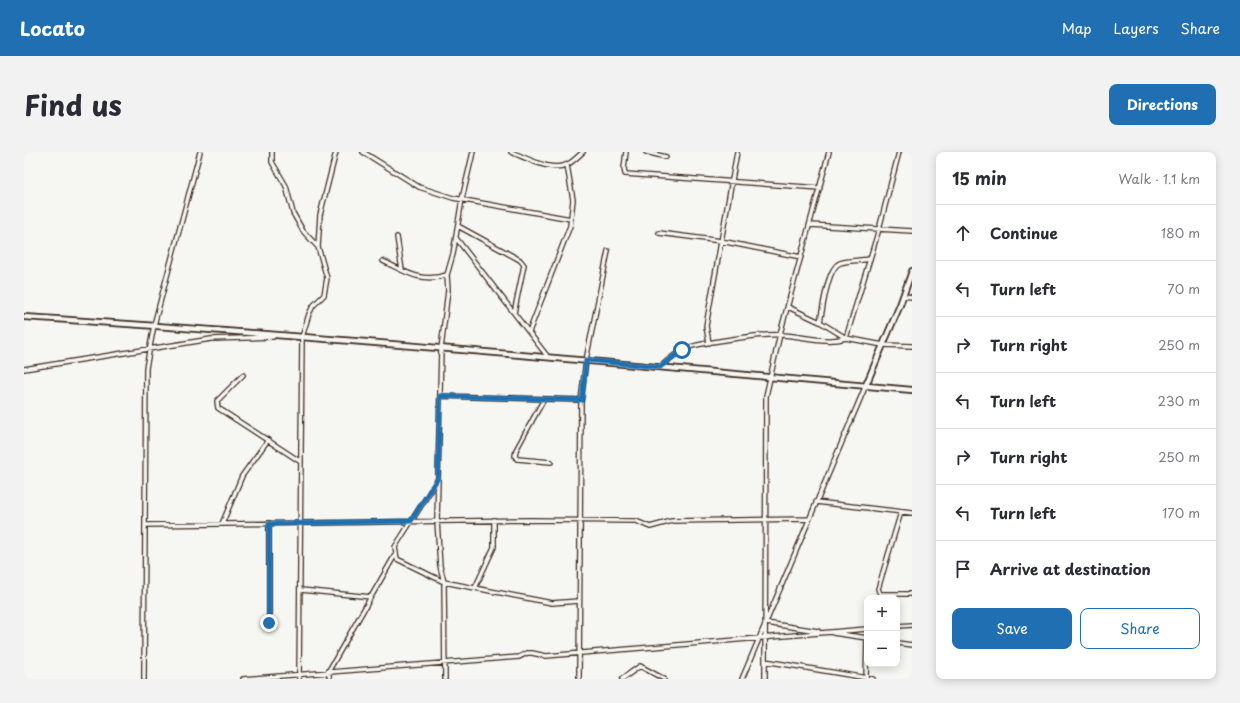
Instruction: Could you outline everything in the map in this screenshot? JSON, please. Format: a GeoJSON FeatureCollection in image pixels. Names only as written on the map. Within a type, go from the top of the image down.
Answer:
{"type":"FeatureCollection","features":[{"type":"Feature","properties":{"kind":"street"},"geometry":{"type":"LineString","coordinates":[[144,679],[146,368],[154,326],[200,152]]}},
{"type":"Feature","properties":{"kind":"street"},"geometry":{"type":"LineString","coordinates":[[272,152],[272,162],[286,186],[293,213],[303,231],[318,247]]}},
{"type":"Feature","properties":{"kind":"street"},"geometry":{"type":"LineString","coordinates":[[300,679],[302,337],[308,314],[313,306],[324,295],[327,278],[318,247],[320,215],[336,152]]}},
{"type":"Feature","properties":{"kind":"street"},"geometry":{"type":"LineString","coordinates":[[363,152],[419,187],[453,198],[571,219]]}},
{"type":"Feature","properties":{"kind":"street"},"geometry":{"type":"LineString","coordinates":[[445,679],[444,582],[440,566],[437,521],[441,349],[448,290],[447,275],[473,152]]}},
{"type":"Feature","properties":{"kind":"street"},"geometry":{"type":"LineString","coordinates":[[511,152],[534,162],[552,166],[567,164],[583,152]]}},
{"type":"Feature","properties":{"kind":"street"},"geometry":{"type":"LineString","coordinates":[[626,152],[624,168],[625,174],[820,188]]}},
{"type":"Feature","properties":{"kind":"street"},"geometry":{"type":"LineString","coordinates":[[646,152],[666,157]]}},
{"type":"Feature","properties":{"kind":"street"},"geometry":{"type":"LineString","coordinates":[[708,343],[706,326],[737,152]]}},
{"type":"Feature","properties":{"kind":"street"},"geometry":{"type":"LineString","coordinates":[[765,679],[766,396],[769,377],[780,334],[829,152]]}},
{"type":"Feature","properties":{"kind":"street"},"geometry":{"type":"LineString","coordinates":[[846,338],[899,152]]}},
{"type":"Feature","properties":{"kind":"street"},"geometry":{"type":"LineString","coordinates":[[529,332],[571,219],[573,200],[567,164]]}},
{"type":"Feature","properties":{"kind":"street"},"geometry":{"type":"LineString","coordinates":[[810,225],[912,231]]}},
{"type":"Feature","properties":{"kind":"street"},"geometry":{"type":"LineString","coordinates":[[458,226],[520,260],[524,265],[514,313]]}},
{"type":"Feature","properties":{"kind":"street"},"geometry":{"type":"LineString","coordinates":[[659,232],[720,241],[801,257]]}},
{"type":"Feature","properties":{"kind":"street"},"geometry":{"type":"LineString","coordinates":[[397,237],[402,270]]}},
{"type":"Feature","properties":{"kind":"street"},"geometry":{"type":"LineString","coordinates":[[456,238],[548,357]]}},
{"type":"Feature","properties":{"kind":"street"},"geometry":{"type":"LineString","coordinates":[[579,679],[582,400],[586,360],[608,251]]}},
{"type":"Feature","properties":{"kind":"street"},"geometry":{"type":"LineString","coordinates":[[820,322],[829,277],[834,268],[839,264],[869,259]]}},
{"type":"Feature","properties":{"kind":"street"},"geometry":{"type":"LineString","coordinates":[[383,261],[418,278],[433,279],[447,275]]}},
{"type":"Feature","properties":{"kind":"street"},"geometry":{"type":"LineString","coordinates":[[742,679],[883,345],[912,271]]}},
{"type":"Feature","properties":{"kind":"street"},"geometry":{"type":"LineString","coordinates":[[903,296],[912,297]]}},
{"type":"Feature","properties":{"kind":"street"},"geometry":{"type":"LineString","coordinates":[[788,307],[820,322],[846,338],[883,345],[912,346]]}},
{"type":"Feature","properties":{"kind":"street"},"geometry":{"type":"LineString","coordinates":[[24,317],[302,337],[586,360],[912,390]]}},
{"type":"Feature","properties":{"kind":"street"},"geometry":{"type":"LineString","coordinates":[[660,367],[682,350],[708,343],[780,334],[835,341],[846,338]]}},
{"type":"Feature","properties":{"kind":"street"},"geometry":{"type":"LineString","coordinates":[[24,369],[149,348],[211,340],[284,336]]}},
{"type":"Feature","properties":{"kind":"street"},"geometry":{"type":"LineString","coordinates":[[243,375],[220,397],[216,406],[301,462]]}},
{"type":"Feature","properties":{"kind":"street"},"geometry":{"type":"LineString","coordinates":[[440,396],[582,400]]}},
{"type":"Feature","properties":{"kind":"street"},"geometry":{"type":"LineString","coordinates":[[544,399],[516,450],[515,456],[517,458],[551,462]]}},
{"type":"Feature","properties":{"kind":"street"},"geometry":{"type":"LineString","coordinates":[[222,524],[242,476],[268,440]]}},
{"type":"Feature","properties":{"kind":"street"},"geometry":{"type":"LineString","coordinates":[[330,679],[328,672],[395,555],[395,547],[438,478]]}},
{"type":"Feature","properties":{"kind":"street"},"geometry":{"type":"LineString","coordinates":[[816,502],[912,513]]}},
{"type":"Feature","properties":{"kind":"street"},"geometry":{"type":"LineString","coordinates":[[901,512],[878,584],[878,589],[880,594],[886,595],[912,594]]}},
{"type":"Feature","properties":{"kind":"street"},"geometry":{"type":"LineString","coordinates":[[145,525],[580,520],[636,521],[650,526],[672,521],[809,519]]}},
{"type":"Feature","properties":{"kind":"street"},"geometry":{"type":"LineString","coordinates":[[476,588],[494,547],[494,520]]}},
{"type":"Feature","properties":{"kind":"street"},"geometry":{"type":"LineString","coordinates":[[269,524],[269,623]]}},
{"type":"Feature","properties":{"kind":"street"},"geometry":{"type":"LineString","coordinates":[[395,555],[397,559],[444,582],[552,604],[579,601]]}},
{"type":"Feature","properties":{"kind":"street"},"geometry":{"type":"LineString","coordinates":[[301,590],[371,597]]}},
{"type":"Feature","properties":{"kind":"street"},"geometry":{"type":"LineString","coordinates":[[766,623],[864,638]]}},
{"type":"Feature","properties":{"kind":"street"},"geometry":{"type":"LineString","coordinates":[[900,626],[912,625]]}},
{"type":"Feature","properties":{"kind":"street"},"geometry":{"type":"LineString","coordinates":[[243,679],[519,657],[527,653],[546,656],[579,652],[864,629]]}},
{"type":"Feature","properties":{"kind":"street"},"geometry":{"type":"LineString","coordinates":[[900,644],[912,646]]}},
{"type":"Feature","properties":{"kind":"street"},"geometry":{"type":"LineString","coordinates":[[765,661],[873,679]]}},
{"type":"Feature","properties":{"kind":"street"},"geometry":{"type":"LineString","coordinates":[[622,679],[640,666],[664,679]]}},
{"type":"Feature","properties":{"kind":"street"},"geometry":{"type":"LineString","coordinates":[[866,667],[866,679]]}},
{"type":"Feature","properties":{"kind":"route"},"geometry":{"type":"LineString","coordinates":[[269,623],[269,524],[411,521],[438,478],[440,396],[582,400],[586,360],[660,367],[682,350]]}}]}
